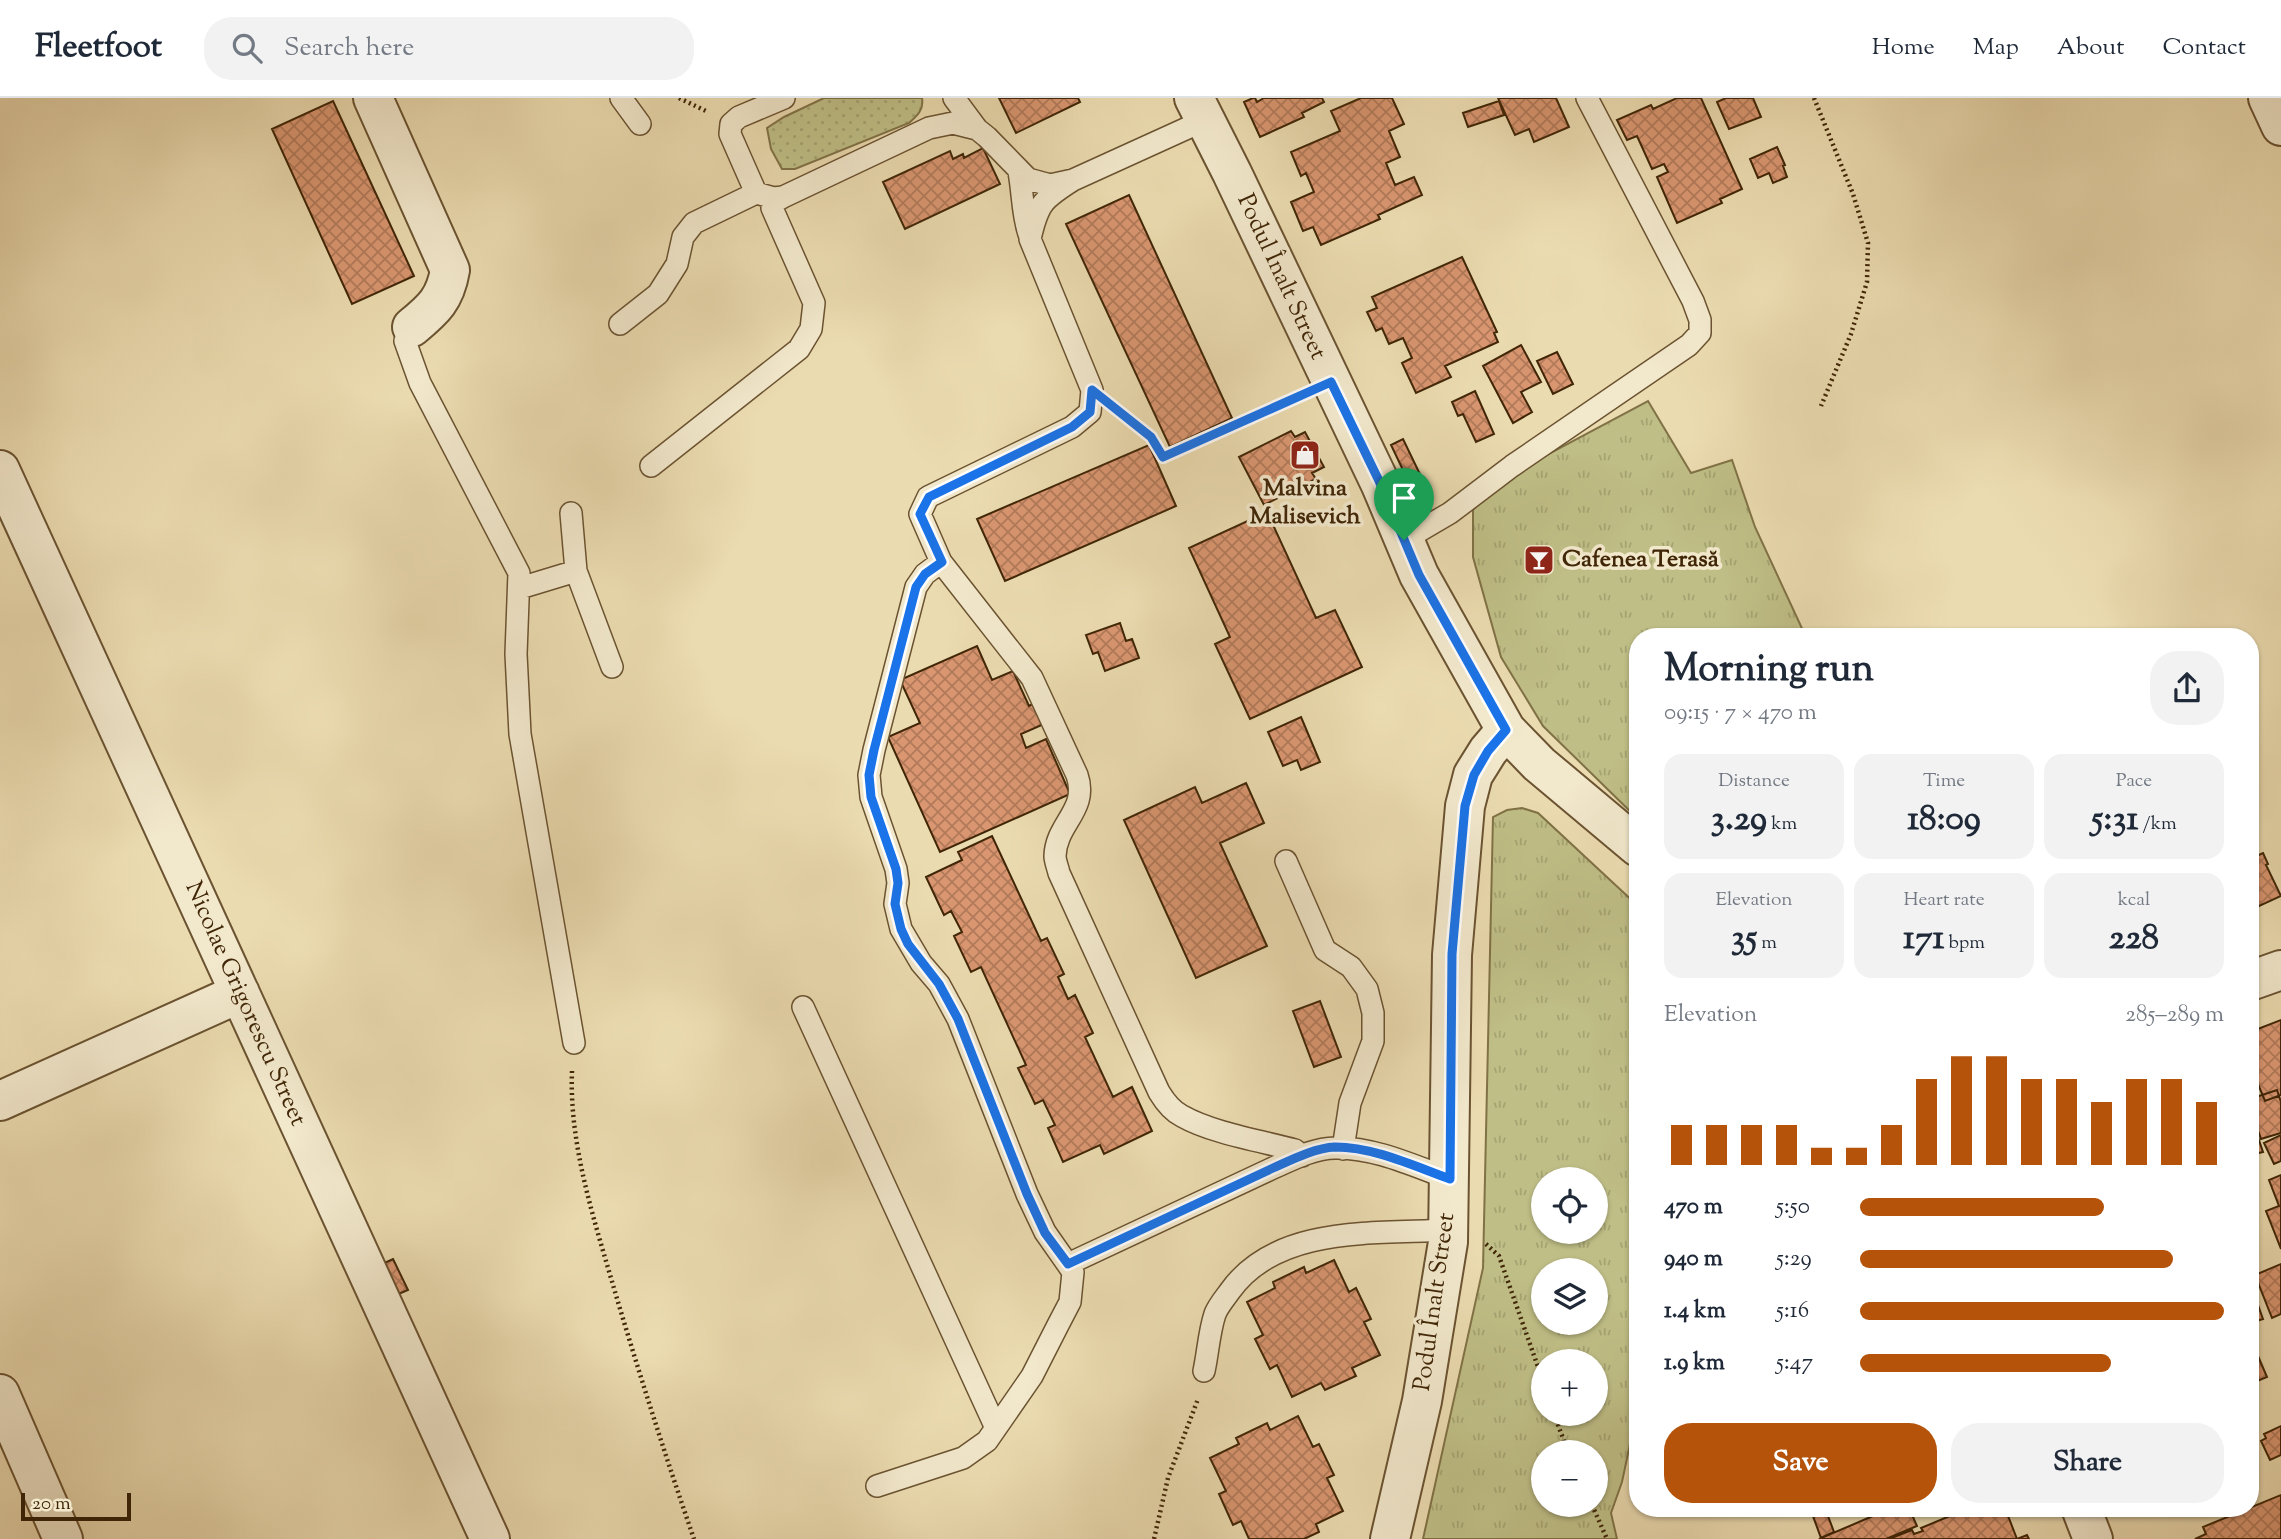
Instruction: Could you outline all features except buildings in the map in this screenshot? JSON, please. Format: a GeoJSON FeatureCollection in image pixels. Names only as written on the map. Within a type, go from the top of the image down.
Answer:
{"type":"FeatureCollection","features":[{"type":"Feature","properties":{"kind":"street"},"geometry":{"type":"LineString","coordinates":[[373,98],[443,249],[450,270],[447,289],[434,309],[412,327]]}},
{"type":"Feature","properties":{"kind":"street"},"geometry":{"type":"LineString","coordinates":[[2268,98],[2281,126]]}},
{"type":"Feature","properties":{"kind":"street","name":"Podul Înalt Street"},"geometry":{"type":"LineString","coordinates":[[1199,109],[1381,485],[1419,575],[1506,730],[1488,751],[1474,775],[1465,806],[1452,954],[1448,1230],[1440,1298],[1422,1401],[1390,1539]]}},
{"type":"Feature","properties":{"kind":"street","name":"Nicolae Grigorescu Street"},"geometry":{"type":"LineString","coordinates":[[0,470],[490,1539]]}},
{"type":"Feature","properties":{"kind":"street"},"geometry":{"type":"LineString","coordinates":[[1506,730],[1539,764],[1629,839]]}},
{"type":"Feature","properties":{"kind":"street"},"geometry":{"type":"LineString","coordinates":[[2259,978],[2281,970]]}},
{"type":"Feature","properties":{"kind":"street"},"geometry":{"type":"LineString","coordinates":[[0,1101],[240,993]]}},
{"type":"Feature","properties":{"kind":"street"},"geometry":{"type":"LineString","coordinates":[[0,1394],[63,1539]]}},
{"type":"Feature","properties":{"kind":"street"},"geometry":{"type":"LineString","coordinates":[[2084,1517],[2093,1539]]}},
{"type":"Feature","properties":{"kind":"lane"},"geometry":{"type":"LineString","coordinates":[[621,98],[640,124]]}},
{"type":"Feature","properties":{"kind":"lane"},"geometry":{"type":"LineString","coordinates":[[756,193],[730,134],[731,124],[739,117],[784,98]]}},
{"type":"Feature","properties":{"kind":"lane"},"geometry":{"type":"LineString","coordinates":[[954,98],[977,129],[1028,179],[1050,185],[1073,180]]}},
{"type":"Feature","properties":{"kind":"lane"},"geometry":{"type":"LineString","coordinates":[[1404,540],[1450,513],[1512,466],[1689,345],[1700,333],[1700,320],[1693,301],[1587,98]]}},
{"type":"Feature","properties":{"kind":"lane"},"geometry":{"type":"LineString","coordinates":[[1030,239],[1035,217],[1046,197],[1199,109]]}},
{"type":"Feature","properties":{"kind":"lane"},"geometry":{"type":"LineString","coordinates":[[651,466],[799,349],[811,329],[814,303],[772,208],[774,202],[929,128],[953,123],[977,129]]}},
{"type":"Feature","properties":{"kind":"lane"},"geometry":{"type":"LineString","coordinates":[[1019,172],[1024,193],[1023,216],[1092,390],[1090,412],[1072,427],[929,497],[920,514],[942,562],[1032,678],[1077,775],[1080,797],[1059,839],[1055,856],[1059,873],[1159,1092],[1166,1103],[1181,1115],[1216,1128],[1295,1150],[1302,1156]]}},
{"type":"Feature","properties":{"kind":"lane"},"geometry":{"type":"LineString","coordinates":[[620,324],[659,294],[677,264],[683,237],[694,223],[756,193],[774,198],[783,197]]}},
{"type":"Feature","properties":{"kind":"lane"},"geometry":{"type":"LineString","coordinates":[[412,327],[405,341],[420,383],[519,573],[516,654],[520,734],[573,1043]]}},
{"type":"Feature","properties":{"kind":"lane"},"geometry":{"type":"LineString","coordinates":[[571,513],[576,571],[612,667]]}},
{"type":"Feature","properties":{"kind":"lane"},"geometry":{"type":"LineString","coordinates":[[877,1486],[963,1458],[988,1441],[1032,1376],[1070,1302],[1073,1272],[1045,1233],[1027,1194],[958,1019],[939,984],[908,944],[901,929],[895,904],[898,883],[896,869],[871,797],[869,775],[874,750],[916,587],[925,574],[942,562]]}},
{"type":"Feature","properties":{"kind":"lane"},"geometry":{"type":"LineString","coordinates":[[520,589],[576,571]]}},
{"type":"Feature","properties":{"kind":"lane"},"geometry":{"type":"LineString","coordinates":[[1286,862],[1325,950],[1351,967],[1367,989],[1373,1013],[1373,1041],[1350,1103],[1343,1149]]}},
{"type":"Feature","properties":{"kind":"lane"},"geometry":{"type":"LineString","coordinates":[[803,1007],[996,1428]]}},
{"type":"Feature","properties":{"kind":"lane"},"geometry":{"type":"LineString","coordinates":[[1068,1264],[1302,1156],[1333,1147],[1381,1154],[1450,1179]]}},
{"type":"Feature","properties":{"kind":"lane"},"geometry":{"type":"LineString","coordinates":[[1204,1371],[1216,1311],[1239,1279],[1260,1260],[1310,1241],[1448,1230]]}},
{"type":"Feature","properties":{"kind":"path"},"geometry":{"type":"LineString","coordinates":[[1814,98],[1853,194],[1868,243],[1867,282],[1851,334],[1821,406]]}},
{"type":"Feature","properties":{"kind":"path"},"geometry":{"type":"LineString","coordinates":[[1092,390],[1151,437],[1163,457],[1331,382]]}},
{"type":"Feature","properties":{"kind":"path"},"geometry":{"type":"LineString","coordinates":[[573,1043],[571,1103],[586,1188],[645,1396],[694,1539]]}},
{"type":"Feature","properties":{"kind":"path"},"geometry":{"type":"LineString","coordinates":[[1448,1230],[1479,1238],[1499,1256],[1532,1349]]}},
{"type":"Feature","properties":{"kind":"path"},"geometry":{"type":"LineString","coordinates":[[1154,1539],[1168,1478],[1200,1394],[1204,1371]]}},
{"type":"Feature","properties":{"kind":"path"},"geometry":{"type":"LineString","coordinates":[[1597,1517],[1607,1539]]}},
{"type":"Feature","properties":{"kind":"green space"},"geometry":{"type":"Polygon","coordinates":[[[824,98],[922,98],[922,106],[909,123],[795,169],[782,169],[771,149],[767,128],[824,98]]]}},
{"type":"Feature","properties":{"kind":"green space"},"geometry":{"type":"Polygon","coordinates":[[[1648,401],[1691,473],[1732,460],[1755,527],[1802,628],[1629,628],[1629,810],[1543,726],[1501,657],[1473,557],[1473,510],[1498,481],[1648,401]]]}},
{"type":"Feature","properties":{"kind":"green space"},"geometry":{"type":"Polygon","coordinates":[[[1522,808],[1538,813],[1629,898],[1629,1449],[1622,1482],[1611,1513],[1617,1539],[1423,1539],[1483,1268],[1493,817],[1507,810],[1522,808]]]}},
{"type":"Feature","properties":{"kind":"place","name":"Malvina Malisevich"},"geometry":{"type":"Point","coordinates":[1305,455]}},
{"type":"Feature","properties":{"kind":"place","name":"Cafenea Terasă"},"geometry":{"type":"Point","coordinates":[1539,560]}},
{"type":"Feature","properties":{"kind":"route"},"geometry":{"type":"LineString","coordinates":[[1331,382],[1381,485],[1404,540],[1419,575],[1506,730],[1488,751],[1474,775],[1465,806],[1452,954],[1450,1179],[1381,1154],[1333,1147],[1273,1168],[1068,1264],[1045,1233],[1027,1194],[958,1019],[939,984],[921,963],[901,929],[895,904],[898,883],[896,869],[871,797],[869,775],[874,750],[916,587],[925,574],[942,562],[920,514],[923,505],[929,497],[1072,427],[1090,412],[1092,390],[1151,437],[1163,457],[1331,382]]}}]}
